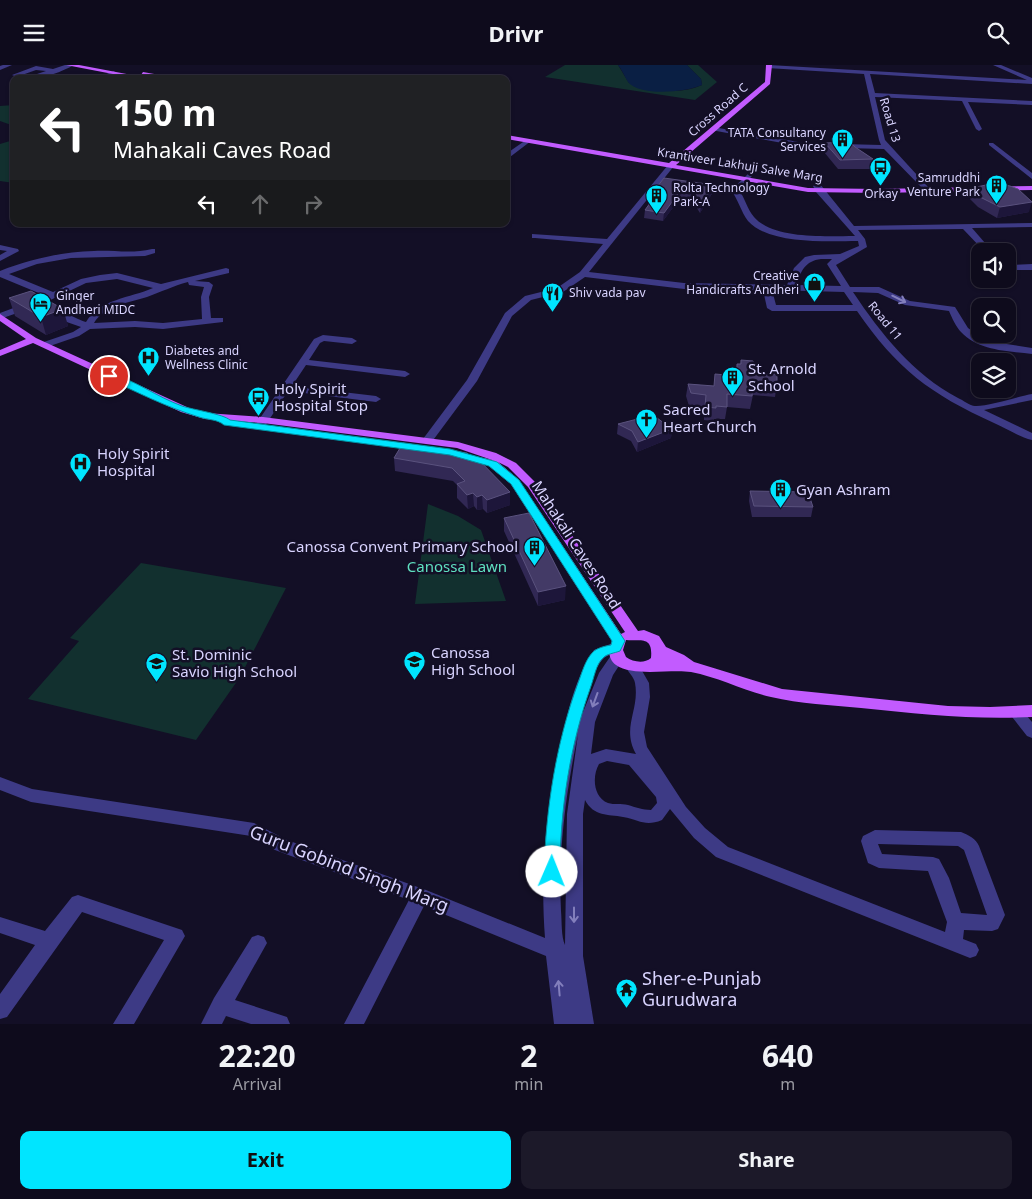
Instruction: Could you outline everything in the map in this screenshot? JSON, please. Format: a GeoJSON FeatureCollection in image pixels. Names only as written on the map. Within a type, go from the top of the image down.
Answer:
{"type":"FeatureCollection","features":[{"type":"Feature","properties":{"kind":"main road"},"geometry":{"type":"LineString","coordinates":[[70,65],[126,75]]}},
{"type":"Feature","properties":{"kind":"main road"},"geometry":{"type":"LineString","coordinates":[[91,65],[148,75]]}},
{"type":"Feature","properties":{"kind":"main road","name":"Cross Road C"},"geometry":{"type":"LineString","coordinates":[[672,164],[768,83],[769,66]]}},
{"type":"Feature","properties":{"kind":"main road","name":"Krantiveer Lakhuji Salve Marg"},"geometry":{"type":"LineString","coordinates":[[510,137],[747,178],[818,188],[1032,184]]}},
{"type":"Feature","properties":{"kind":"main road","name":"Krantiveer Lakhuji Salve Marg"},"geometry":{"type":"LineString","coordinates":[[510,137],[672,164]]}},
{"type":"Feature","properties":{"kind":"main road","name":"Krantiveer Lakhuji Salve Marg"},"geometry":{"type":"LineString","coordinates":[[922,187],[1032,188]]}},
{"type":"Feature","properties":{"kind":"main road","name":"Mahakali Caves Road"},"geometry":{"type":"LineString","coordinates":[[0,317],[29,343],[44,345],[176,407],[205,416],[222,418],[227,423],[261,423],[458,445],[492,455],[512,465],[532,485],[634,635]]}},
{"type":"Feature","properties":{"kind":"main road"},"geometry":{"type":"LineString","coordinates":[[0,353],[15,345],[29,343]]}},
{"type":"Feature","properties":{"kind":"main road"},"geometry":{"type":"LineString","coordinates":[[0,359],[24,348],[29,343]]}},
{"type":"Feature","properties":{"kind":"main road","name":"Mahakali Caves Road"},"geometry":{"type":"LineString","coordinates":[[261,423],[450,452],[493,464],[515,482],[617,649]]}},
{"type":"Feature","properties":{"kind":"main road"},"geometry":{"type":"LineString","coordinates":[[690,667],[644,635],[634,635],[617,649],[623,663],[632,666],[690,667],[712,672],[748,686],[782,694],[935,711],[1016,713],[1032,711]]}},
{"type":"Feature","properties":{"kind":"main road"},"geometry":{"type":"LineString","coordinates":[[652,665],[658,659],[656,644]]}},
{"type":"Feature","properties":{"kind":"street"},"geometry":{"type":"LineString","coordinates":[[0,68],[9,65]]}},
{"type":"Feature","properties":{"kind":"street"},"geometry":{"type":"LineString","coordinates":[[42,75],[70,65]]}},
{"type":"Feature","properties":{"kind":"street"},"geometry":{"type":"LineString","coordinates":[[895,65],[898,75]]}},
{"type":"Feature","properties":{"kind":"street"},"geometry":{"type":"LineString","coordinates":[[998,66],[1009,65]]}},
{"type":"Feature","properties":{"kind":"street"},"geometry":{"type":"LineString","coordinates":[[769,66],[898,75],[1032,81]]}},
{"type":"Feature","properties":{"kind":"street"},"geometry":{"type":"LineString","coordinates":[[998,66],[1032,81]]}},
{"type":"Feature","properties":{"kind":"street"},"geometry":{"type":"LineString","coordinates":[[15,75],[36,68],[54,71]]}},
{"type":"Feature","properties":{"kind":"street"},"geometry":{"type":"LineString","coordinates":[[108,75],[114,73]]}},
{"type":"Feature","properties":{"kind":"street","name":"Road 13"},"geometry":{"type":"LineString","coordinates":[[867,73],[871,95],[886,147],[922,187]]}},
{"type":"Feature","properties":{"kind":"street"},"geometry":{"type":"LineString","coordinates":[[871,95],[1032,103]]}},
{"type":"Feature","properties":{"kind":"street"},"geometry":{"type":"LineString","coordinates":[[964,100],[979,129]]}},
{"type":"Feature","properties":{"kind":"street"},"geometry":{"type":"LineString","coordinates":[[713,129],[804,145],[886,147]]}},
{"type":"Feature","properties":{"kind":"street"},"geometry":{"type":"LineString","coordinates":[[510,155],[528,141]]}},
{"type":"Feature","properties":{"kind":"street"},"geometry":{"type":"LineString","coordinates":[[992,143],[1032,177]]}},
{"type":"Feature","properties":{"kind":"street"},"geometry":{"type":"LineString","coordinates":[[427,441],[472,381],[508,315],[528,297],[560,291],[583,274],[672,164]]}},
{"type":"Feature","properties":{"kind":"street"},"geometry":{"type":"LineString","coordinates":[[747,178],[735,189],[747,213],[753,221],[763,228],[776,233],[807,237],[862,239]]}},
{"type":"Feature","properties":{"kind":"street"},"geometry":{"type":"LineString","coordinates":[[791,287],[799,264],[810,257],[841,257],[864,247],[862,239],[853,227],[818,188]]}},
{"type":"Feature","properties":{"kind":"street"},"geometry":{"type":"LineString","coordinates":[[853,227],[1032,225]]}},
{"type":"Feature","properties":{"kind":"street"},"geometry":{"type":"LineString","coordinates":[[965,226],[981,243]]}},
{"type":"Feature","properties":{"kind":"street"},"geometry":{"type":"LineString","coordinates":[[535,236],[609,242]]}},
{"type":"Feature","properties":{"kind":"street"},"geometry":{"type":"LineString","coordinates":[[0,247],[15,251],[0,258]]}},
{"type":"Feature","properties":{"kind":"street"},"geometry":{"type":"LineString","coordinates":[[1,274],[12,269],[64,256],[106,253],[143,254],[152,251]]}},
{"type":"Feature","properties":{"kind":"street","name":"Road 11"},"geometry":{"type":"LineString","coordinates":[[841,257],[831,264],[850,290],[858,308],[888,346],[920,377],[949,397],[1032,437]]}},
{"type":"Feature","properties":{"kind":"street"},"geometry":{"type":"LineString","coordinates":[[1016,268],[1032,267]]}},
{"type":"Feature","properties":{"kind":"street"},"geometry":{"type":"LineString","coordinates":[[44,345],[76,334],[88,326],[94,316],[100,311],[120,301],[144,295],[160,287],[226,271]]}},
{"type":"Feature","properties":{"kind":"street"},"geometry":{"type":"LineString","coordinates":[[1,274],[52,295]]}},
{"type":"Feature","properties":{"kind":"street"},"geometry":{"type":"LineString","coordinates":[[583,274],[684,286],[881,290],[905,302],[952,309],[964,330],[984,343],[1032,351]]}},
{"type":"Feature","properties":{"kind":"street"},"geometry":{"type":"LineString","coordinates":[[0,317],[37,303],[84,281],[117,276],[160,287]]}},
{"type":"Feature","properties":{"kind":"street"},"geometry":{"type":"LineString","coordinates":[[184,282],[208,285],[205,297],[207,322]]}},
{"type":"Feature","properties":{"kind":"street"},"geometry":{"type":"LineString","coordinates":[[767,287],[772,307],[858,308]]}},
{"type":"Feature","properties":{"kind":"street"},"geometry":{"type":"LineString","coordinates":[[850,290],[894,344],[906,354]]}},
{"type":"Feature","properties":{"kind":"street"},"geometry":{"type":"LineString","coordinates":[[37,303],[64,318],[88,326],[176,325],[220,320]]}},
{"type":"Feature","properties":{"kind":"street"},"geometry":{"type":"LineString","coordinates":[[174,337],[176,325]]}},
{"type":"Feature","properties":{"kind":"street"},"geometry":{"type":"LineString","coordinates":[[261,423],[319,339],[352,341]]}},
{"type":"Feature","properties":{"kind":"street"},"geometry":{"type":"LineString","coordinates":[[302,362],[405,374]]}},
{"type":"Feature","properties":{"kind":"street"},"geometry":{"type":"LineString","coordinates":[[285,388],[376,399]]}},
{"type":"Feature","properties":{"kind":"street"},"geometry":{"type":"LineString","coordinates":[[976,409],[1032,396]]}},
{"type":"Feature","properties":{"kind":"street"},"geometry":{"type":"LineString","coordinates":[[980,399],[992,402],[1032,396]]}},
{"type":"Feature","properties":{"kind":"street"},"geometry":{"type":"LineString","coordinates":[[564,1024],[565,953],[575,814],[583,773],[587,722],[617,649]]}},
{"type":"Feature","properties":{"kind":"street"},"geometry":{"type":"LineString","coordinates":[[584,1024],[565,953],[552,880],[553,837],[562,767],[574,713],[592,663],[599,654],[617,649]]}},
{"type":"Feature","properties":{"kind":"street"},"geometry":{"type":"LineString","coordinates":[[583,773],[591,797],[597,804],[609,810],[623,810],[634,815],[653,817],[662,810],[665,803],[663,795],[643,763],[637,741],[637,719],[643,699],[642,681],[632,666]]}},
{"type":"Feature","properties":{"kind":"street"},"geometry":{"type":"LineString","coordinates":[[1016,713],[1032,732]]}},
{"type":"Feature","properties":{"kind":"street"},"geometry":{"type":"LineString","coordinates":[[583,773],[592,760],[606,755],[643,763],[681,814],[703,838],[722,852],[970,950]]}},
{"type":"Feature","properties":{"kind":"street","name":"Guru Gobind Singh Marg"},"geometry":{"type":"LineString","coordinates":[[0,783],[31,795],[254,830],[281,845],[420,896],[565,953]]}},
{"type":"Feature","properties":{"kind":"street"},"geometry":{"type":"LineString","coordinates":[[954,943],[956,921],[950,911],[939,873],[933,864],[879,861],[874,858],[869,841],[875,837],[962,839],[971,846],[996,915],[992,923],[956,921]]}},
{"type":"Feature","properties":{"kind":"street"},"geometry":{"type":"LineString","coordinates":[[354,1024],[420,896]]}},
{"type":"Feature","properties":{"kind":"street"},"geometry":{"type":"LineString","coordinates":[[0,1010],[78,903],[176,936],[123,1024]]}},
{"type":"Feature","properties":{"kind":"street"},"geometry":{"type":"LineString","coordinates":[[0,925],[49,941]]}},
{"type":"Feature","properties":{"kind":"street"},"geometry":{"type":"LineString","coordinates":[[211,1024],[258,943]]}},
{"type":"Feature","properties":{"kind":"street"},"geometry":{"type":"LineString","coordinates":[[221,1005],[280,1024]]}},
{"type":"Feature","properties":{"kind":"green space"},"geometry":{"type":"Polygon","coordinates":[[[565,65],[618,65],[629,83],[675,91],[702,85],[701,79],[687,65],[698,65],[717,82],[695,100],[545,77],[565,65]]]}},
{"type":"Feature","properties":{"kind":"green space"},"geometry":{"type":"Polygon","coordinates":[[[10,105],[10,125],[0,121],[0,106],[10,105]]]}},
{"type":"Feature","properties":{"kind":"green space"},"geometry":{"type":"Polygon","coordinates":[[[10,141],[10,182],[0,181],[0,144],[10,141]]]}},
{"type":"Feature","properties":{"kind":"green space","name":"Canossa Lawn"},"geometry":{"type":"Polygon","coordinates":[[[428,504],[458,516],[481,530],[506,601],[415,604],[428,504]]]}},
{"type":"Feature","properties":{"kind":"green space"},"geometry":{"type":"Polygon","coordinates":[[[141,563],[286,588],[240,677],[196,740],[28,699],[79,641],[70,638],[141,563]]]}},
{"type":"Feature","properties":{"kind":"water"},"geometry":{"type":"Polygon","coordinates":[[[618,65],[687,65],[701,79],[702,85],[686,90],[664,92],[643,90],[634,87],[628,82],[618,65]]]}},
{"type":"Feature","properties":{"kind":"building"},"geometry":{"type":"Polygon","coordinates":[[[850,142],[873,159],[840,160],[825,143],[850,142]]]}},
{"type":"Feature","properties":{"kind":"building"},"geometry":{"type":"Polygon","coordinates":[[[664,178],[714,185],[701,205],[692,192],[680,191],[664,213],[645,210],[661,188],[657,187],[664,178]]]}},
{"type":"Feature","properties":{"kind":"building"},"geometry":{"type":"Polygon","coordinates":[[[995,183],[1018,189],[1032,202],[1000,207],[980,197],[972,188],[995,183]]]}},
{"type":"Feature","properties":{"kind":"building"},"geometry":{"type":"Polygon","coordinates":[[[31,291],[63,309],[41,317],[9,298],[31,291]]]}},
{"type":"Feature","properties":{"kind":"building"},"geometry":{"type":"Polygon","coordinates":[[[741,360],[753,361],[755,373],[777,374],[777,384],[753,383],[752,396],[727,394],[727,407],[705,407],[706,395],[691,393],[688,384],[714,386],[715,374],[737,376],[737,364],[741,364],[741,360]]]}},
{"type":"Feature","properties":{"kind":"building"},"geometry":{"type":"Polygon","coordinates":[[[653,415],[672,429],[638,442],[632,431],[618,424],[653,415]]]}},
{"type":"Feature","properties":{"kind":"building"},"geometry":{"type":"Polygon","coordinates":[[[403,443],[467,453],[472,459],[476,457],[510,492],[487,500],[482,495],[477,497],[473,493],[467,495],[457,484],[465,481],[452,468],[394,458],[403,443]]]}},
{"type":"Feature","properties":{"kind":"building"},"geometry":{"type":"Polygon","coordinates":[[[750,491],[808,492],[813,507],[754,506],[750,491]]]}},
{"type":"Feature","properties":{"kind":"building","name":"Canossa Convent Primary School"},"geometry":{"type":"Polygon","coordinates":[[[529,513],[566,586],[538,592],[504,518],[529,513]]]}},
{"type":"Feature","properties":{"kind":"place","name":"TATA Consultancy Services"},"geometry":{"type":"Point","coordinates":[842,159]}},
{"type":"Feature","properties":{"kind":"place","name":"Orkay"},"geometry":{"type":"Point","coordinates":[881,186]}},
{"type":"Feature","properties":{"kind":"place","name":"Samruddhi Venture Park"},"geometry":{"type":"Point","coordinates":[996,204]}},
{"type":"Feature","properties":{"kind":"place","name":"Rolta Technology Park-A"},"geometry":{"type":"Point","coordinates":[657,214]}},
{"type":"Feature","properties":{"kind":"place","name":"Creative Handicrafts Andheri"},"geometry":{"type":"Point","coordinates":[815,302]}},
{"type":"Feature","properties":{"kind":"place","name":"Shiv vada pav"},"geometry":{"type":"Point","coordinates":[553,312]}},
{"type":"Feature","properties":{"kind":"place","name":"Ginger Andheri MIDC"},"geometry":{"type":"Point","coordinates":[40,322]}},
{"type":"Feature","properties":{"kind":"place","name":"Diabetes and Wellness Clinic"},"geometry":{"type":"Point","coordinates":[149,377]}},
{"type":"Feature","properties":{"kind":"place","name":"St. Arnold School"},"geometry":{"type":"Point","coordinates":[732,397]}},
{"type":"Feature","properties":{"kind":"place","name":"Holy Spirit Hospital Stop"},"geometry":{"type":"Point","coordinates":[258,417]}},
{"type":"Feature","properties":{"kind":"place","name":"Sacred Heart Church"},"geometry":{"type":"Point","coordinates":[647,438]}},
{"type":"Feature","properties":{"kind":"place","name":"Holy Spirit Hospital"},"geometry":{"type":"Point","coordinates":[81,482]}},
{"type":"Feature","properties":{"kind":"place","name":"Gyan Ashram"},"geometry":{"type":"Point","coordinates":[780,509]}},
{"type":"Feature","properties":{"kind":"place","name":"Canossa Convent Primary School"},"geometry":{"type":"Point","coordinates":[534,566]}},
{"type":"Feature","properties":{"kind":"place","name":"Canossa High School"},"geometry":{"type":"Point","coordinates":[415,681]}},
{"type":"Feature","properties":{"kind":"place","name":"St. Dominic Savio High School"},"geometry":{"type":"Point","coordinates":[156,683]}},
{"type":"Feature","properties":{"kind":"place","name":"Sher-e-Punjab Gurudwara"},"geometry":{"type":"Point","coordinates":[626,1008]}},
{"type":"Feature","properties":{"kind":"route"},"geometry":{"type":"LineString","coordinates":[[109,376],[176,407],[205,416],[222,418],[227,423],[450,452],[474,457],[493,464],[515,482],[619,641],[616,647],[607,649],[599,654],[592,663],[582,686],[574,713],[556,800],[552,872]]}}]}
